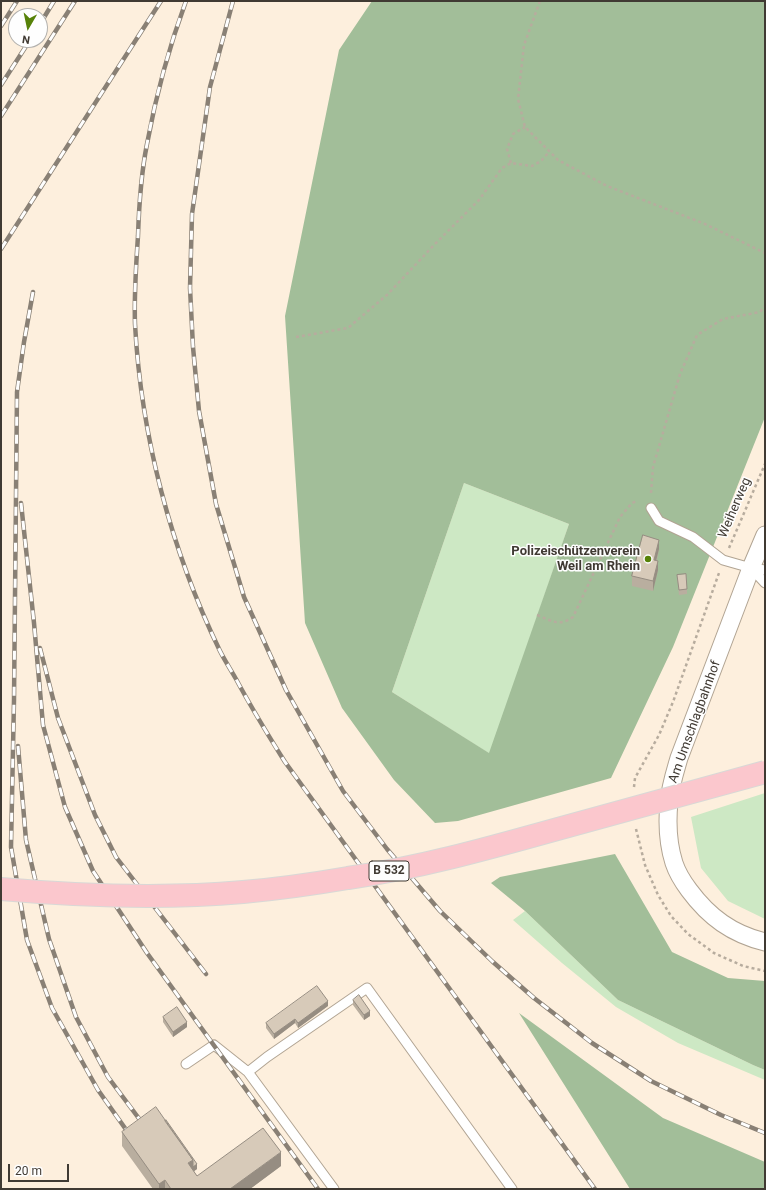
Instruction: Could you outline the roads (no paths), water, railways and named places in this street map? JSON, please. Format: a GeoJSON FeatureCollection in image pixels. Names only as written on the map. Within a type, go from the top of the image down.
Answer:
{"type":"FeatureCollection","features":[{"type":"Feature","properties":{"kind":"main road","name":"B 532"},"geometry":{"type":"LineString","coordinates":[[1,889],[59,894],[187,895],[243,892],[349,878],[468,854],[765,772]]}},
{"type":"Feature","properties":{"kind":"street","name":"Am Umschlagbahnhof"},"geometry":{"type":"LineString","coordinates":[[765,535],[758,569],[680,758],[669,801],[668,824],[674,863],[684,883],[697,901],[710,915],[730,929],[749,938],[765,942]]}},
{"type":"Feature","properties":{"kind":"lane"},"geometry":{"type":"LineString","coordinates":[[650,508],[659,521],[693,537],[724,560],[758,569],[765,583]]}},
{"type":"Feature","properties":{"kind":"lane"},"geometry":{"type":"LineString","coordinates":[[248,1072],[267,1057],[367,988],[512,1189]]}},
{"type":"Feature","properties":{"kind":"lane"},"geometry":{"type":"LineString","coordinates":[[186,1064],[214,1045],[248,1072],[334,1189]]}},
{"type":"Feature","properties":{"kind":"railway"},"geometry":{"type":"LineString","coordinates":[[1,26],[17,1]]}},
{"type":"Feature","properties":{"kind":"railway"},"geometry":{"type":"LineString","coordinates":[[48,11],[54,1]]}},
{"type":"Feature","properties":{"kind":"railway"},"geometry":{"type":"LineString","coordinates":[[1,116],[75,1]]}},
{"type":"Feature","properties":{"kind":"railway"},"geometry":{"type":"LineString","coordinates":[[1,249],[161,1]]}},
{"type":"Feature","properties":{"kind":"railway"},"geometry":{"type":"LineString","coordinates":[[186,1],[174,36],[154,107],[145,155],[140,201],[135,280],[135,324],[138,366],[144,408],[161,492],[173,533],[203,613],[222,655],[285,762],[595,1189]]}},
{"type":"Feature","properties":{"kind":"railway"},"geometry":{"type":"LineString","coordinates":[[233,1],[210,87],[192,214],[190,288],[193,347],[199,411],[216,504],[244,597],[286,690],[343,791],[387,849],[440,911],[493,962],[534,998],[592,1043],[651,1081],[721,1115],[765,1133]]}},
{"type":"Feature","properties":{"kind":"railway"},"geometry":{"type":"LineString","coordinates":[[1,85],[25,48]]}},
{"type":"Feature","properties":{"kind":"railway"},"geometry":{"type":"LineString","coordinates":[[33,292],[17,392],[11,847],[27,940],[52,1008],[98,1090],[132,1138]]}},
{"type":"Feature","properties":{"kind":"railway"},"geometry":{"type":"LineString","coordinates":[[21,503],[43,725],[65,807],[93,871],[147,953],[318,1189]]}},
{"type":"Feature","properties":{"kind":"railway"},"geometry":{"type":"LineString","coordinates":[[40,648],[58,718],[95,815],[116,857],[206,974]]}},
{"type":"Feature","properties":{"kind":"railway"},"geometry":{"type":"LineString","coordinates":[[18,746],[26,840],[49,939],[76,1017],[108,1077],[146,1128]]}},
{"type":"Feature","properties":{"kind":"place","name":"Polizeischützenverein Weil am Rhein"},"geometry":{"type":"Point","coordinates":[648,559]}}]}
